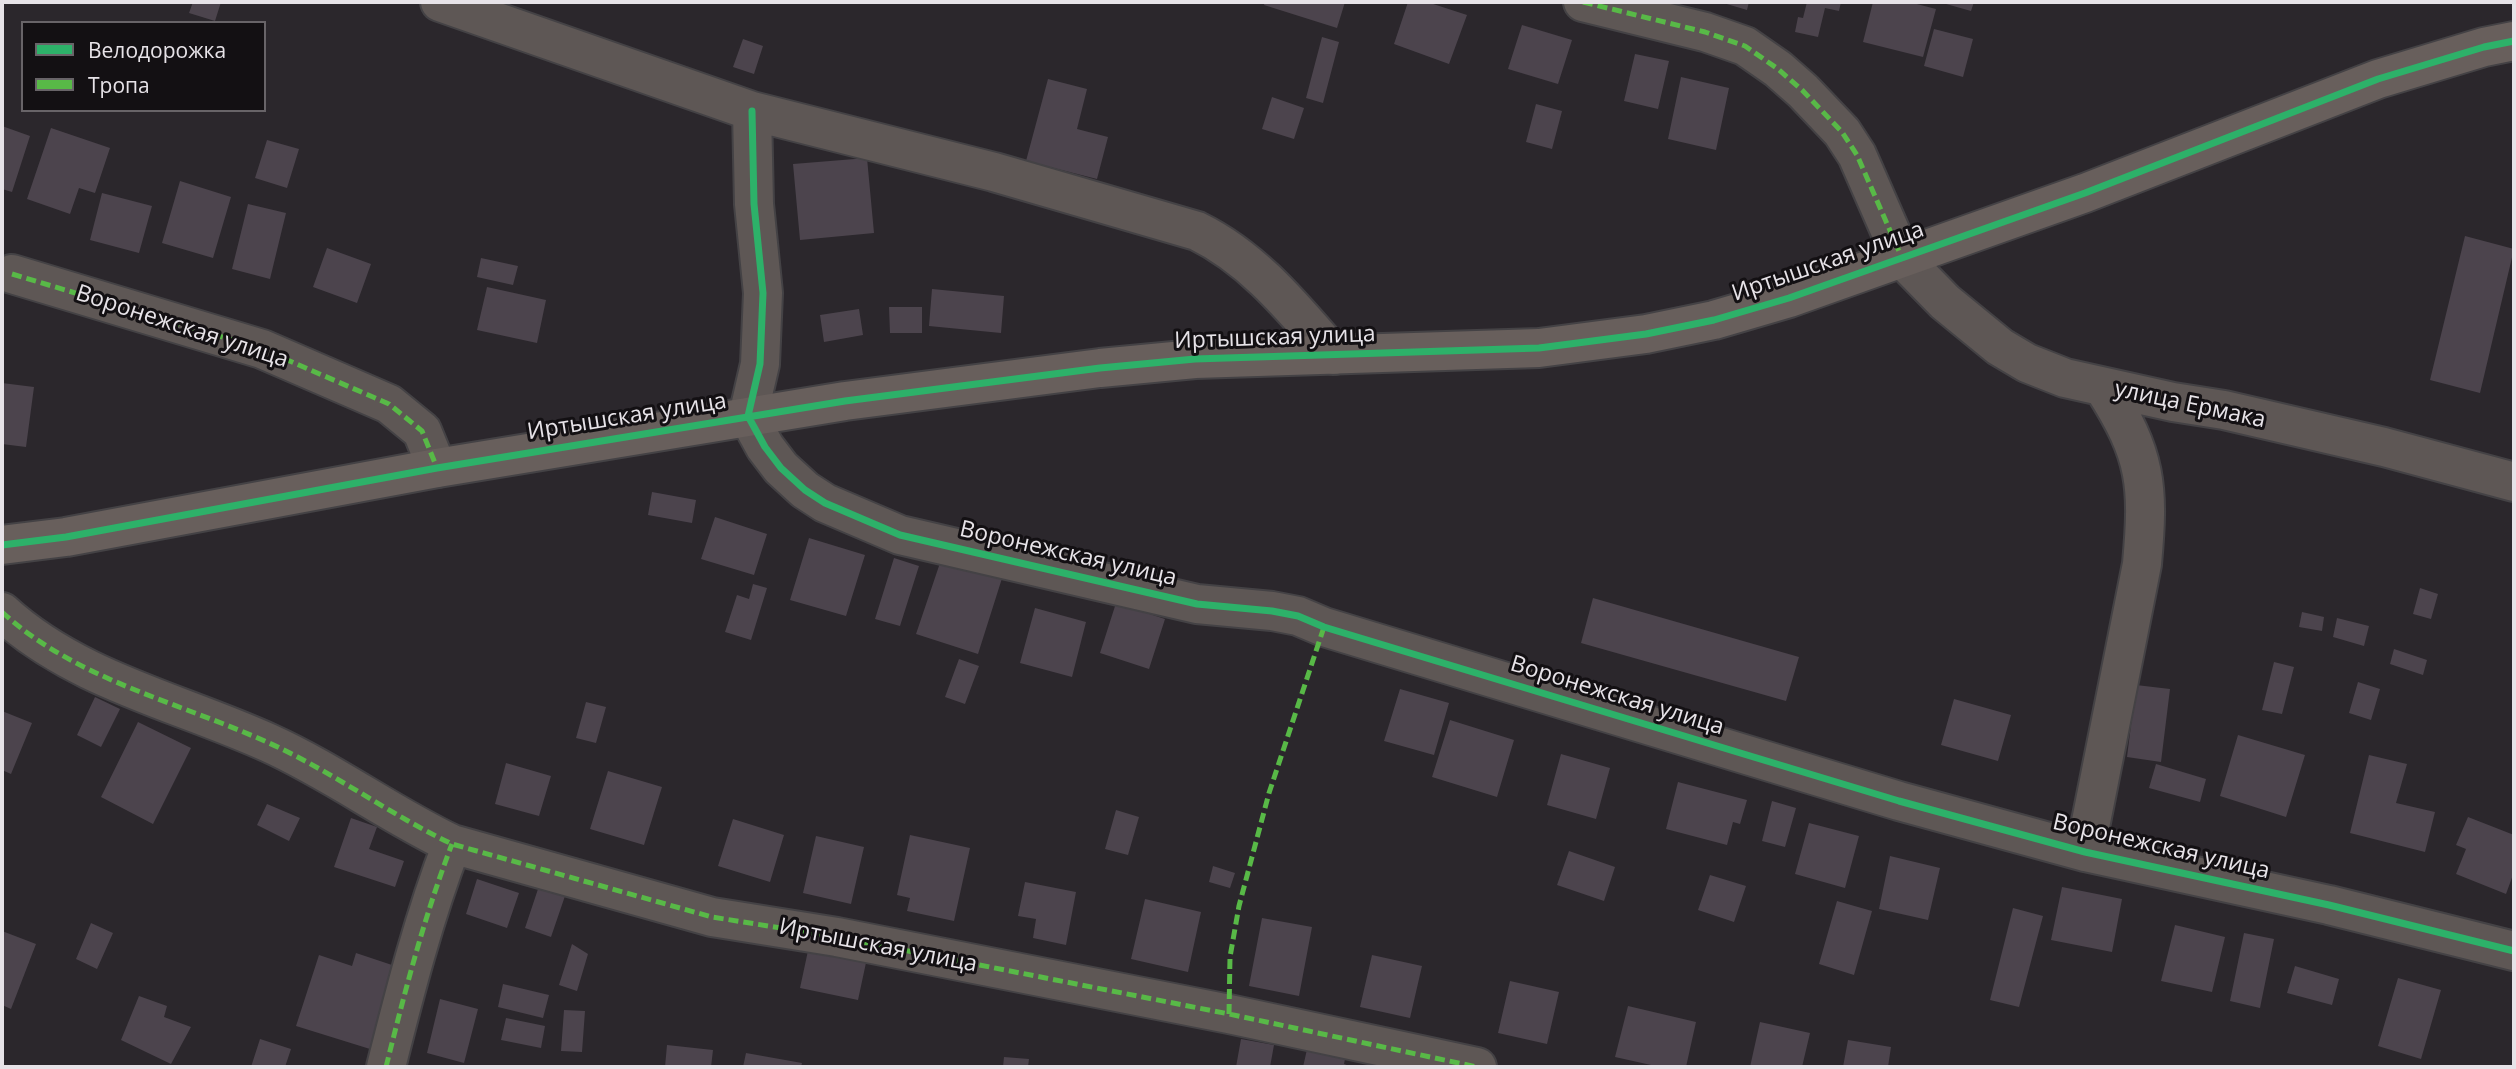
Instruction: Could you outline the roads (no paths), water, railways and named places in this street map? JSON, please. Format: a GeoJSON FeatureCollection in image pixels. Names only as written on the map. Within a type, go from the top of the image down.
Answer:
{"type":"FeatureCollection","features":[{"type":"Feature","properties":{"kind":"main road","name":"Иртышская улица"},"geometry":{"type":"LineString","coordinates":[[2,545],[66,537],[437,468],[748,416],[1100,368],[1195,359],[1539,348],[1646,334],[1714,320],[1788,298],[2085,193],[2378,79],[2484,47],[2514,41]]}},
{"type":"Feature","properties":{"kind":"street"},"geometry":{"type":"LineString","coordinates":[[440,2],[752,111],[994,172],[1197,231],[1221,243],[1257,271],[1334,355]]}},
{"type":"Feature","properties":{"kind":"street"},"geometry":{"type":"LineString","coordinates":[[1583,2],[1705,32],[1745,46],[1778,69],[1842,132],[1857,155],[1902,258]]}},
{"type":"Feature","properties":{"kind":"street"},"geometry":{"type":"LineString","coordinates":[[748,416],[760,364],[763,293],[754,204],[752,111]]}},
{"type":"Feature","properties":{"kind":"street","name":"улица Ермака"},"geometry":{"type":"LineString","coordinates":[[1902,258],[1945,302],[2000,347],[2039,368],[2065,378],[2224,410],[2384,447],[2514,482]]}},
{"type":"Feature","properties":{"kind":"street","name":"Воронежская улица"},"geometry":{"type":"LineString","coordinates":[[12,274],[262,349],[389,404],[422,431],[437,468]]}},
{"type":"Feature","properties":{"kind":"street"},"geometry":{"type":"LineString","coordinates":[[2085,852],[2142,564],[2146,521],[2147,495],[2136,447],[2126,422],[2103,387]]}},
{"type":"Feature","properties":{"kind":"street","name":"Воронежская улица"},"geometry":{"type":"LineString","coordinates":[[748,416],[765,447],[804,490],[825,503],[900,535],[1197,604],[1298,616],[1324,627],[1885,797],[2085,852],[2329,905],[2514,951]]}},
{"type":"Feature","properties":{"kind":"street","name":"Иртышская улица"},"geometry":{"type":"LineString","coordinates":[[2,612],[47,649],[92,671],[270,743],[374,799],[413,825],[452,844],[712,916],[837,937],[1229,1014],[1477,1067]]}},
{"type":"Feature","properties":{"kind":"street"},"geometry":{"type":"LineString","coordinates":[[386,1067],[414,953],[430,900],[452,844]]}}]}
